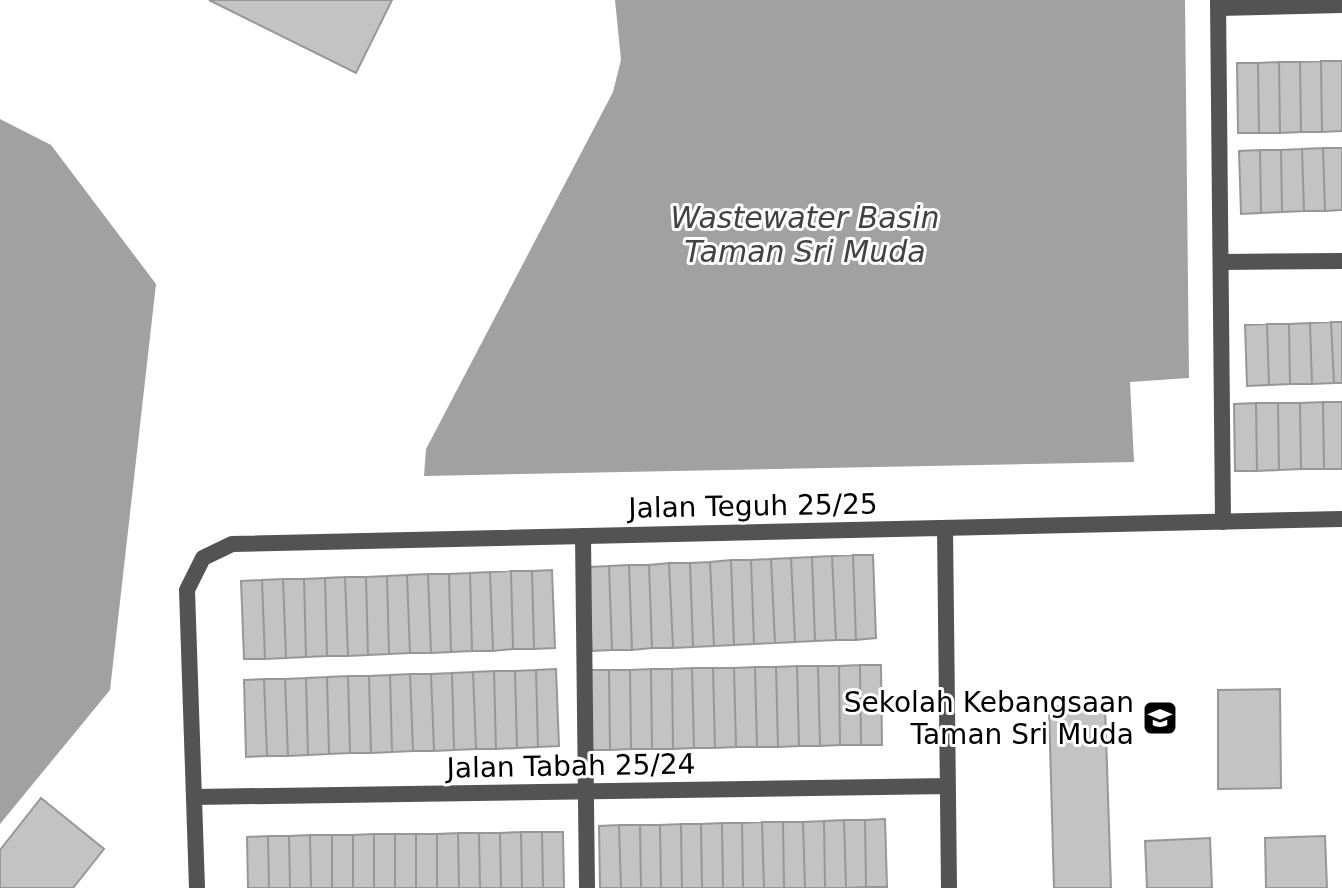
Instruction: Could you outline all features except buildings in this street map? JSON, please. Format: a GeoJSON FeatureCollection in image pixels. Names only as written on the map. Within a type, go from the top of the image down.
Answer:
{"type":"FeatureCollection","features":[{"type":"Feature","properties":{"kind":"street"},"geometry":{"type":"LineString","coordinates":[[1223,522],[1218,4],[1342,5]]}},
{"type":"Feature","properties":{"kind":"street"},"geometry":{"type":"LineString","coordinates":[[1221,262],[1342,261]]}},
{"type":"Feature","properties":{"kind":"street","name":"Jalan Teguh 25/25"},"geometry":{"type":"LineString","coordinates":[[195,797],[187,590],[203,558],[232,544],[1342,519]]}},
{"type":"Feature","properties":{"kind":"street"},"geometry":{"type":"LineString","coordinates":[[945,528],[949,888]]}},
{"type":"Feature","properties":{"kind":"street"},"geometry":{"type":"LineString","coordinates":[[583,536],[587,888]]}},
{"type":"Feature","properties":{"kind":"street","name":"Jalan Tabah 25/24"},"geometry":{"type":"LineString","coordinates":[[195,797],[948,786]]}},
{"type":"Feature","properties":{"kind":"street"},"geometry":{"type":"LineString","coordinates":[[195,797],[197,888]]}},
{"type":"Feature","properties":{"kind":"water","name":"Wastewater Basin Taman Sri Muda"},"geometry":{"type":"Polygon","coordinates":[[[615,0],[1185,0],[1189,378],[1130,382],[1134,462],[424,476],[426,449],[613,92],[621,60],[615,0]]]}},
{"type":"Feature","properties":{"kind":"water"},"geometry":{"type":"Polygon","coordinates":[[[0,119],[51,145],[156,284],[110,690],[0,824],[0,119]]]}},
{"type":"Feature","properties":{"kind":"place","name":"Sekolah Kebangsaan Taman Sri Muda"},"geometry":{"type":"Point","coordinates":[1160,718]}}]}
